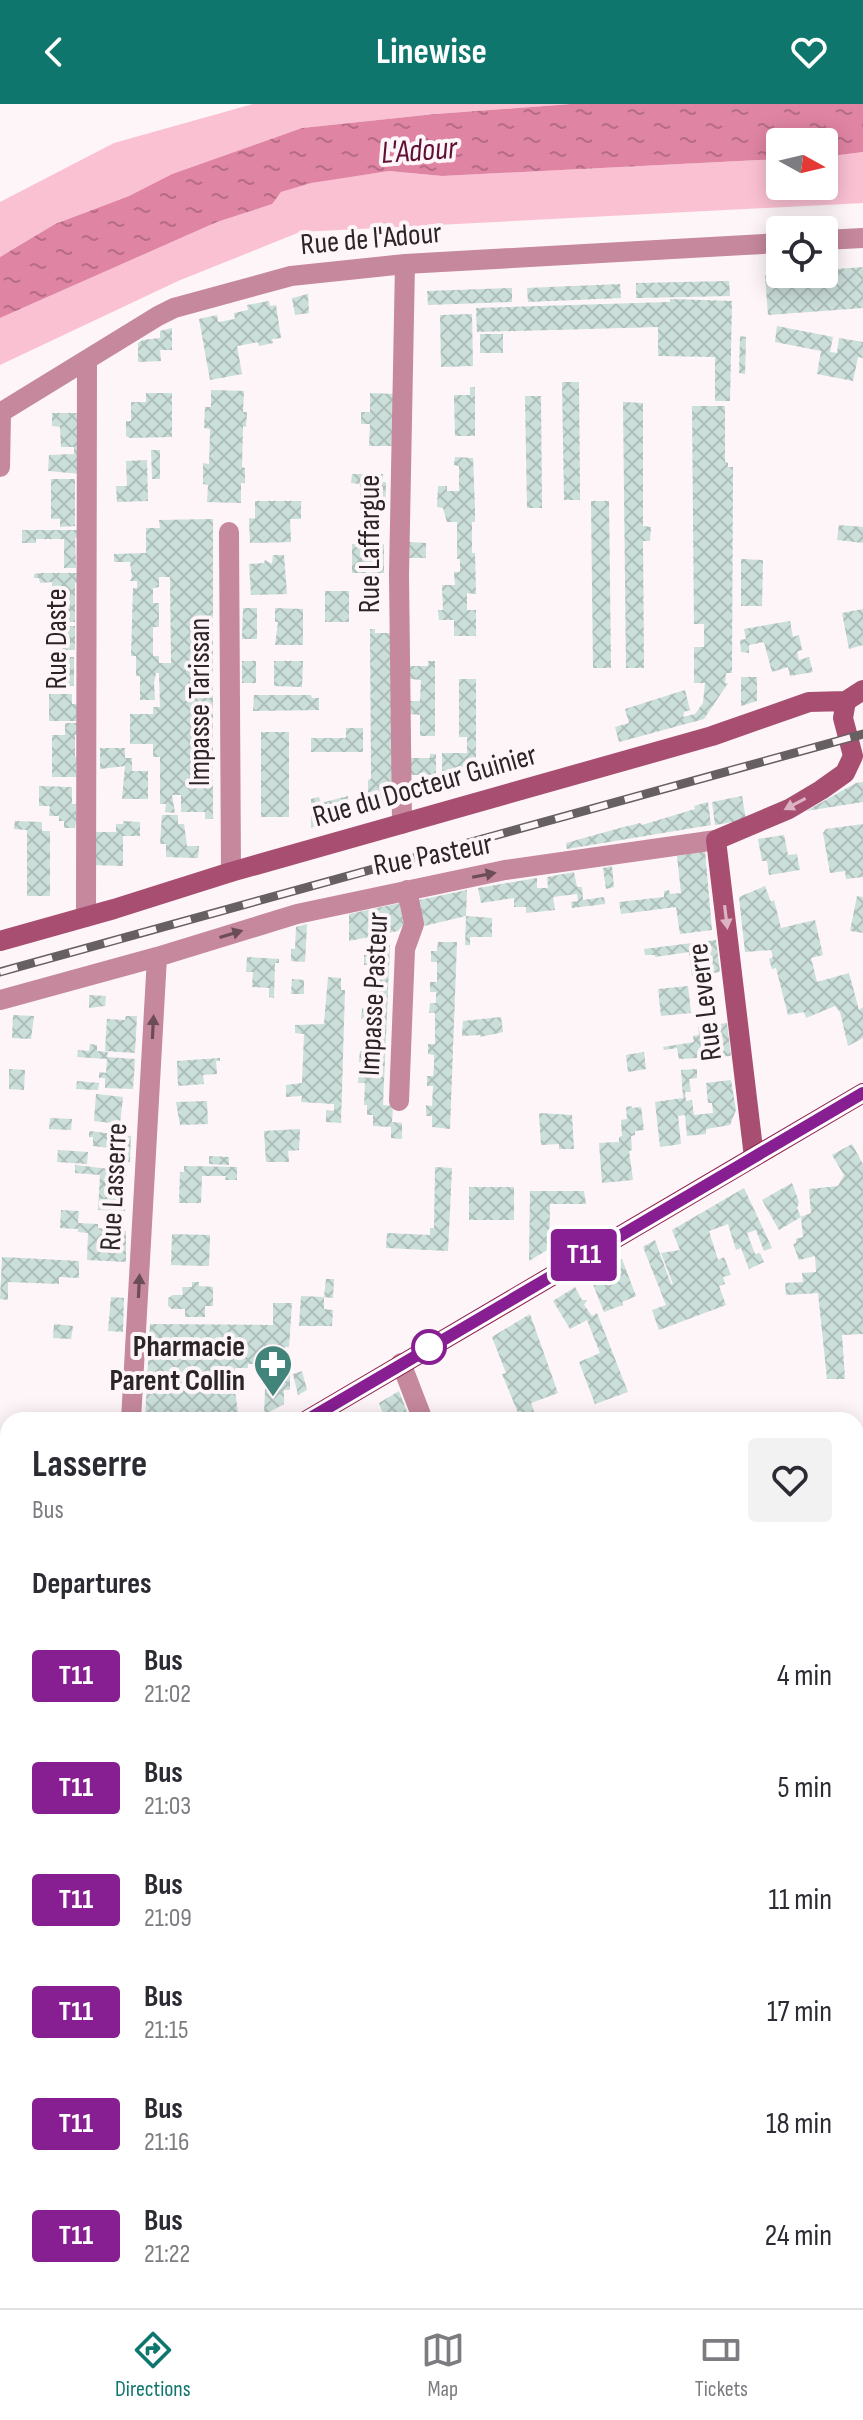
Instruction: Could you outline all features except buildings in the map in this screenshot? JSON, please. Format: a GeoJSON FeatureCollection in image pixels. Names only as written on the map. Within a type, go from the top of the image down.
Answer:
{"type":"FeatureCollection","features":[{"type":"Feature","properties":{"kind":"main road"},"geometry":{"type":"LineString","coordinates":[[320,1412],[863,1093]]}},
{"type":"Feature","properties":{"kind":"street"},"geometry":{"type":"LineString","coordinates":[[838,239],[863,238]]}},
{"type":"Feature","properties":{"kind":"street","name":"Rue de l'Adour"},"geometry":{"type":"LineString","coordinates":[[0,413],[174,308],[291,276],[405,264],[766,244]]}},
{"type":"Feature","properties":{"kind":"street","name":"Rue Laffargue"},"geometry":{"type":"LineString","coordinates":[[402,824],[399,575],[405,264]]}},
{"type":"Feature","properties":{"kind":"street","name":"Rue Daste"},"geometry":{"type":"LineString","coordinates":[[86,917],[87,360]]}},
{"type":"Feature","properties":{"kind":"street"},"geometry":{"type":"LineString","coordinates":[[0,413],[0,467]]}},
{"type":"Feature","properties":{"kind":"street","name":"Impasse Tarissan"},"geometry":{"type":"LineString","coordinates":[[229,532],[231,872]]}},
{"type":"Feature","properties":{"kind":"street"},"geometry":{"type":"LineString","coordinates":[[856,755],[843,718],[846,701],[863,690]]}},
{"type":"Feature","properties":{"kind":"street","name":"Rue du Docteur Guinier"},"geometry":{"type":"LineString","coordinates":[[0,941],[712,736],[809,702],[846,701]]}},
{"type":"Feature","properties":{"kind":"street","name":"Rue Pasteur"},"geometry":{"type":"LineString","coordinates":[[0,1000],[297,914],[505,870],[716,840],[789,809],[821,790],[845,773],[856,755]]}},
{"type":"Feature","properties":{"kind":"street","name":"Rue Leverre"},"geometry":{"type":"LineString","coordinates":[[716,840],[754,1157]]}},
{"type":"Feature","properties":{"kind":"street","name":"Impasse Pasteur"},"geometry":{"type":"LineString","coordinates":[[399,1101],[405,949],[414,924],[407,890]]}},
{"type":"Feature","properties":{"kind":"street","name":"Rue Lasserre"},"geometry":{"type":"LineString","coordinates":[[131,1412],[157,957]]}},
{"type":"Feature","properties":{"kind":"street"},"geometry":{"type":"LineString","coordinates":[[401,1363],[420,1412]]}},
{"type":"Feature","properties":{"kind":"shaded area"},"geometry":{"type":"Polygon","coordinates":[[[253,104],[571,104],[302,128],[172,174],[129,196],[55,224],[0,257],[0,202],[114,143],[253,104]]]}},
{"type":"Feature","properties":{"kind":"shaded area"},"geometry":{"type":"Polygon","coordinates":[[[863,152],[863,203],[300,232],[178,281],[0,365],[0,318],[217,222],[271,204],[281,192],[311,182],[389,171],[442,176],[766,160],[766,200],[838,200],[838,155],[863,152]]]}},
{"type":"Feature","properties":{"kind":"water","name":"L'Adour"},"geometry":{"type":"Polygon","coordinates":[[[571,104],[863,104],[863,152],[838,155],[838,128],[766,128],[766,160],[442,176],[389,171],[311,183],[281,192],[272,204],[217,222],[0,318],[0,257],[55,224],[129,196],[172,174],[302,128],[571,104]]]}},
{"type":"Feature","properties":{"kind":"railway"},"geometry":{"type":"LineString","coordinates":[[0,972],[863,734]]}},
{"type":"Feature","properties":{"kind":"bus line","name":"T11"},"geometry":{"type":"LineString","coordinates":[[320,1412],[863,1093]]}},
{"type":"Feature","properties":{"kind":"place","name":"Pharmacie Parent Collin"},"geometry":{"type":"Point","coordinates":[273,1398]}}]}
